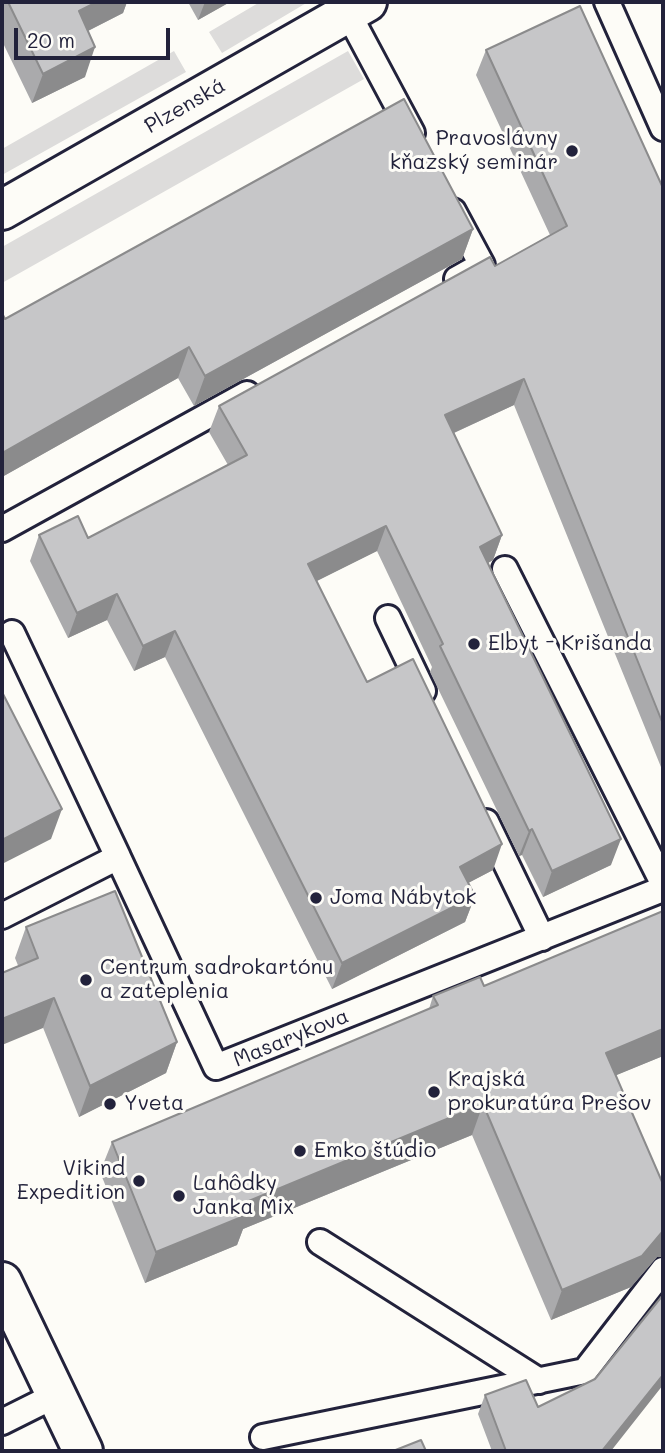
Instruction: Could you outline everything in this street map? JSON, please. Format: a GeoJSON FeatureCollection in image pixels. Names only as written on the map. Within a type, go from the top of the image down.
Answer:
{"type":"FeatureCollection","features":[{"type":"Feature","properties":{"kind":"street","name":"Plzenská"},"geometry":{"type":"LineString","coordinates":[[2,210],[358,7]]}},
{"type":"Feature","properties":{"kind":"street"},"geometry":{"type":"LineString","coordinates":[[2,1282],[83,1451]]}},
{"type":"Feature","properties":{"kind":"lane"},"geometry":{"type":"LineString","coordinates":[[607,2],[663,128]]}},
{"type":"Feature","properties":{"kind":"lane"},"geometry":{"type":"LineString","coordinates":[[358,7],[423,155]]}},
{"type":"Feature","properties":{"kind":"lane"},"geometry":{"type":"LineString","coordinates":[[434,292],[482,265],[443,191]]}},
{"type":"Feature","properties":{"kind":"lane"},"geometry":{"type":"LineString","coordinates":[[2,529],[266,384]]}},
{"type":"Feature","properties":{"kind":"lane"},"geometry":{"type":"LineString","coordinates":[[505,569],[663,883]]}},
{"type":"Feature","properties":{"kind":"lane"},"geometry":{"type":"LineString","coordinates":[[388,618],[435,717]]}},
{"type":"Feature","properties":{"kind":"lane"},"geometry":{"type":"LineString","coordinates":[[2,916],[118,857],[12,633]]}},
{"type":"Feature","properties":{"kind":"lane"},"geometry":{"type":"LineString","coordinates":[[477,803],[542,938]]}},
{"type":"Feature","properties":{"kind":"lane","name":"Masarykova"},"geometry":{"type":"LineString","coordinates":[[118,857],[216,1067],[663,889]]}},
{"type":"Feature","properties":{"kind":"lane"},"geometry":{"type":"LineString","coordinates":[[320,1242],[539,1381]]}},
{"type":"Feature","properties":{"kind":"lane"},"geometry":{"type":"LineString","coordinates":[[263,1437],[585,1371],[663,1270]]}},
{"type":"Feature","properties":{"kind":"lane"},"geometry":{"type":"LineString","coordinates":[[2,1422],[58,1394]]}},
{"type":"Feature","properties":{"kind":"shaded area"},"geometry":{"type":"Polygon","coordinates":[[[260,2],[308,2],[222,53],[209,32],[260,2]]]}},
{"type":"Feature","properties":{"kind":"shaded area"},"geometry":{"type":"Polygon","coordinates":[[[174,51],[186,72],[2,175],[2,149],[174,51]]]}},
{"type":"Feature","properties":{"kind":"shaded area"},"geometry":{"type":"Polygon","coordinates":[[[348,51],[364,79],[2,283],[2,247],[348,51]]]}},
{"type":"Feature","properties":{"kind":"building"},"geometry":{"type":"Polygon","coordinates":[[[8,2],[97,2],[79,11],[95,47],[43,74],[8,2]]]}},
{"type":"Feature","properties":{"kind":"building"},"geometry":{"type":"Polygon","coordinates":[[[580,6],[663,188],[663,724],[524,379],[445,415],[502,535],[480,547],[621,839],[552,871],[532,829],[529,831],[386,526],[308,564],[367,682],[413,659],[502,844],[460,867],[475,896],[342,963],[175,631],[143,646],[117,594],[77,613],[39,535],[78,516],[88,538],[247,455],[219,406],[490,257],[495,266],[567,226],[486,50],[580,6]]]}},
{"type":"Feature","properties":{"kind":"building"},"geometry":{"type":"Polygon","coordinates":[[[404,99],[473,229],[205,376],[189,347],[2,453],[2,313],[5,319],[404,99]]]}},
{"type":"Feature","properties":{"kind":"building"},"geometry":{"type":"Polygon","coordinates":[[[2,692],[62,809],[2,840],[2,692]]]}},
{"type":"Feature","properties":{"kind":"building"},"geometry":{"type":"Polygon","coordinates":[[[115,891],[177,1042],[90,1086],[54,998],[2,1019],[2,973],[38,958],[26,927],[115,891]]]}},
{"type":"Feature","properties":{"kind":"building"},"geometry":{"type":"Polygon","coordinates":[[[663,911],[663,1029],[606,1053],[663,1184],[663,1231],[642,1256],[562,1290],[483,1104],[244,1203],[249,1214],[156,1252],[112,1142],[438,1005],[433,996],[480,977],[484,986],[663,911]]]}},
{"type":"Feature","properties":{"kind":"building"},"geometry":{"type":"Polygon","coordinates":[[[663,1295],[663,1375],[602,1451],[506,1451],[485,1395],[526,1380],[538,1407],[595,1379],[663,1295]]]}},
{"type":"Feature","properties":{"kind":"building"},"geometry":{"type":"Polygon","coordinates":[[[421,1440],[426,1451],[393,1451],[421,1440]]]}},
{"type":"Feature","properties":{"kind":"place","name":"Pravoslávny kňazský seminár"},"geometry":{"type":"Point","coordinates":[572,151]}},
{"type":"Feature","properties":{"kind":"place","name":"Elbyt - Krišanda"},"geometry":{"type":"Point","coordinates":[474,644]}},
{"type":"Feature","properties":{"kind":"place","name":"Joma Nábytok"},"geometry":{"type":"Point","coordinates":[316,898]}},
{"type":"Feature","properties":{"kind":"place","name":"Centrum sadrokartónu a zateplenia"},"geometry":{"type":"Point","coordinates":[86,980]}},
{"type":"Feature","properties":{"kind":"place","name":"Krajská prokuratúra Prešov"},"geometry":{"type":"Point","coordinates":[434,1092]}},
{"type":"Feature","properties":{"kind":"place","name":"Yveta"},"geometry":{"type":"Point","coordinates":[110,1104]}},
{"type":"Feature","properties":{"kind":"place","name":"Emko štúdio"},"geometry":{"type":"Point","coordinates":[300,1151]}},
{"type":"Feature","properties":{"kind":"place","name":"Vikind Expedition"},"geometry":{"type":"Point","coordinates":[139,1181]}},
{"type":"Feature","properties":{"kind":"place","name":"Lahôdky Janka Mix"},"geometry":{"type":"Point","coordinates":[179,1196]}}]}
